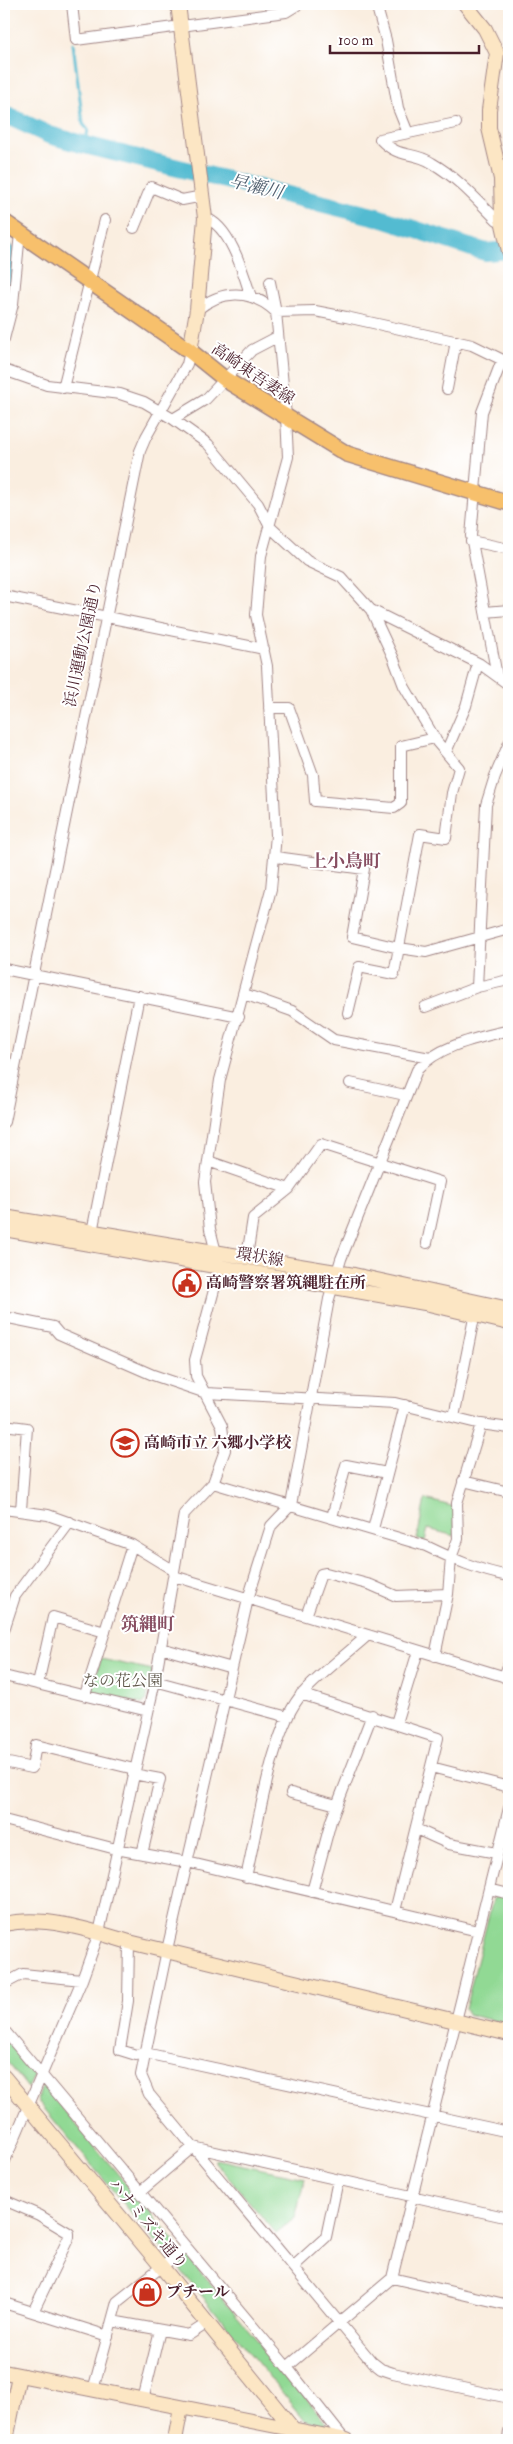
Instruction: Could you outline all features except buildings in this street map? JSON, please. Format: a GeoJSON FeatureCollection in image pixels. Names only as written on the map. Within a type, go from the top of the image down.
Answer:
{"type":"FeatureCollection","features":[{"type":"Feature","properties":{"kind":"main road","name":"高崎東吾妻線"},"geometry":{"type":"LineString","coordinates":[[4,222],[190,352],[226,380],[348,454],[509,503]]}},
{"type":"Feature","properties":{"kind":"street"},"geometry":{"type":"LineString","coordinates":[[72,4],[76,40],[286,12],[295,5]]}},
{"type":"Feature","properties":{"kind":"street"},"geometry":{"type":"LineString","coordinates":[[178,4],[181,26]]}},
{"type":"Feature","properties":{"kind":"street"},"geometry":{"type":"LineString","coordinates":[[376,4],[386,40],[398,108],[408,133]]}},
{"type":"Feature","properties":{"kind":"street"},"geometry":{"type":"LineString","coordinates":[[465,4],[493,40],[497,52],[489,110],[489,128],[501,179],[502,220],[508,247]]}},
{"type":"Feature","properties":{"kind":"street","name":"浜川運動公園通り"},"geometry":{"type":"LineString","coordinates":[[4,1122],[140,451],[187,364],[197,310],[205,218],[204,196],[181,26]]}},
{"type":"Feature","properties":{"kind":"street"},"geometry":{"type":"LineString","coordinates":[[456,123],[380,139],[396,152],[424,158],[456,178],[497,220],[502,220]]}},
{"type":"Feature","properties":{"kind":"street"},"geometry":{"type":"LineString","coordinates":[[134,228],[151,187],[182,200],[204,196]]}},
{"type":"Feature","properties":{"kind":"street"},"geometry":{"type":"LineString","coordinates":[[205,218],[222,232],[231,244],[251,297]]}},
{"type":"Feature","properties":{"kind":"street"},"geometry":{"type":"LineString","coordinates":[[63,388],[88,281],[105,220]]}},
{"type":"Feature","properties":{"kind":"street"},"geometry":{"type":"LineString","coordinates":[[4,338],[13,304],[20,233]]}},
{"type":"Feature","properties":{"kind":"street"},"geometry":{"type":"LineString","coordinates":[[4,2163],[82,1980],[99,1933],[116,1849],[155,1682],[184,1514],[213,1484],[225,1450],[222,1426],[196,1376],[195,1360],[220,1268],[206,1204],[205,1182],[220,1080],[239,1016],[271,889],[276,857],[269,708],[264,649],[256,616],[257,585],[261,556],[288,457],[276,312],[270,282]]}},
{"type":"Feature","properties":{"kind":"street"},"geometry":{"type":"LineString","coordinates":[[197,310],[212,298],[221,295],[231,294],[251,297],[267,304],[276,312],[315,311],[456,341],[490,352],[506,362],[482,412],[475,494],[471,515],[471,541],[498,676]]}},
{"type":"Feature","properties":{"kind":"street"},"geometry":{"type":"LineString","coordinates":[[173,419],[206,398],[226,380],[252,350],[277,337]]}},
{"type":"Feature","properties":{"kind":"street"},"geometry":{"type":"LineString","coordinates":[[447,389],[456,341]]}},
{"type":"Feature","properties":{"kind":"street"},"geometry":{"type":"LineString","coordinates":[[4,370],[63,388],[90,389],[120,394],[144,402],[173,419],[208,444],[258,504],[270,527],[307,561],[341,576],[371,610],[404,686],[435,738],[460,768],[452,793],[446,838],[420,834],[394,974],[359,967],[348,1013]]}},
{"type":"Feature","properties":{"kind":"street"},"geometry":{"type":"LineString","coordinates":[[471,541],[509,549]]}},
{"type":"Feature","properties":{"kind":"street"},"geometry":{"type":"LineString","coordinates":[[4,596],[264,649]]}},
{"type":"Feature","properties":{"kind":"street"},"geometry":{"type":"LineString","coordinates":[[371,610],[478,663],[509,684]]}},
{"type":"Feature","properties":{"kind":"street"},"geometry":{"type":"LineString","coordinates":[[485,612],[509,610]]}},
{"type":"Feature","properties":{"kind":"street"},"geometry":{"type":"LineString","coordinates":[[446,752],[466,706],[478,663]]}},
{"type":"Feature","properties":{"kind":"street"},"geometry":{"type":"LineString","coordinates":[[269,708],[290,708],[313,775],[315,801],[394,808],[401,803],[401,746],[435,738]]}},
{"type":"Feature","properties":{"kind":"street"},"geometry":{"type":"LineString","coordinates":[[476,986],[486,805],[495,776],[509,744]]}},
{"type":"Feature","properties":{"kind":"street"},"geometry":{"type":"LineString","coordinates":[[276,857],[364,869],[352,937],[426,952],[509,929]]}},
{"type":"Feature","properties":{"kind":"street"},"geometry":{"type":"LineString","coordinates":[[4,968],[239,1016]]}},
{"type":"Feature","properties":{"kind":"street"},"geometry":{"type":"LineString","coordinates":[[425,1006],[476,986],[509,980]]}},
{"type":"Feature","properties":{"kind":"street"},"geometry":{"type":"LineString","coordinates":[[244,994],[292,1011],[334,1040],[430,1058]]}},
{"type":"Feature","properties":{"kind":"street"},"geometry":{"type":"LineString","coordinates":[[92,1232],[139,996]]}},
{"type":"Feature","properties":{"kind":"street"},"geometry":{"type":"LineString","coordinates":[[509,1030],[478,1038],[430,1058],[417,1070],[405,1095],[381,1163],[337,1272],[310,1397],[291,1505],[271,1526],[248,1599],[167,1950],[141,2075],[143,2084],[149,2094],[372,2362],[381,2369],[509,2398]]}},
{"type":"Feature","properties":{"kind":"street"},"geometry":{"type":"LineString","coordinates":[[350,1083],[405,1095]]}},
{"type":"Feature","properties":{"kind":"street"},"geometry":{"type":"LineString","coordinates":[[248,1250],[253,1218],[289,1189],[321,1144],[440,1182],[427,1243]]}},
{"type":"Feature","properties":{"kind":"street"},"geometry":{"type":"LineString","coordinates":[[208,1161],[289,1189]]}},
{"type":"Feature","properties":{"kind":"street","name":"環状線"},"geometry":{"type":"LineString","coordinates":[[4,1217],[337,1272],[509,1309]]}},
{"type":"Feature","properties":{"kind":"street","name":"環状線"},"geometry":{"type":"LineString","coordinates":[[4,1229],[475,1313],[509,1323]]}},
{"type":"Feature","properties":{"kind":"street"},"geometry":{"type":"LineString","coordinates":[[454,1417],[475,1313]]}},
{"type":"Feature","properties":{"kind":"street"},"geometry":{"type":"LineString","coordinates":[[4,1318],[53,1327],[59,1334],[153,1375],[206,1393],[310,1397],[405,1405],[481,1424],[509,1428]]}},
{"type":"Feature","properties":{"kind":"street"},"geometry":{"type":"LineString","coordinates":[[373,1529],[405,1405]]}},
{"type":"Feature","properties":{"kind":"street"},"geometry":{"type":"LineString","coordinates":[[435,1656],[448,1594],[452,1558],[458,1539],[457,1503],[481,1424]]}},
{"type":"Feature","properties":{"kind":"street"},"geometry":{"type":"LineString","coordinates":[[4,1425],[27,1428],[21,1510]]}},
{"type":"Feature","properties":{"kind":"street"},"geometry":{"type":"LineString","coordinates":[[332,1517],[346,1465],[387,1473]]}},
{"type":"Feature","properties":{"kind":"street"},"geometry":{"type":"LineString","coordinates":[[464,1481],[509,1492]]}},
{"type":"Feature","properties":{"kind":"street"},"geometry":{"type":"LineString","coordinates":[[213,1484],[373,1529],[426,1546],[491,1573],[509,1576]]}},
{"type":"Feature","properties":{"kind":"street"},"geometry":{"type":"LineString","coordinates":[[4,1509],[48,1515],[70,1522],[132,1544],[173,1573],[248,1599],[507,1678],[509,1663]]}},
{"type":"Feature","properties":{"kind":"street"},"geometry":{"type":"LineString","coordinates":[[4,1630],[15,1596],[70,1522]]}},
{"type":"Feature","properties":{"kind":"street"},"geometry":{"type":"LineString","coordinates":[[85,1695],[132,1544]]}},
{"type":"Feature","properties":{"kind":"street"},"geometry":{"type":"LineString","coordinates":[[306,1616],[321,1574],[326,1573],[371,1585],[396,1596],[448,1594]]}},
{"type":"Feature","properties":{"kind":"street"},"geometry":{"type":"LineString","coordinates":[[38,1684],[53,1617],[105,1632]]}},
{"type":"Feature","properties":{"kind":"street"},"geometry":{"type":"LineString","coordinates":[[246,1877],[274,1752],[288,1717],[301,1694],[368,1635]]}},
{"type":"Feature","properties":{"kind":"street"},"geometry":{"type":"LineString","coordinates":[[161,1648],[232,1668]]}},
{"type":"Feature","properties":{"kind":"street"},"geometry":{"type":"LineString","coordinates":[[396,1723],[418,1651]]}},
{"type":"Feature","properties":{"kind":"street"},"geometry":{"type":"LineString","coordinates":[[4,1676],[148,1711]]}},
{"type":"Feature","properties":{"kind":"street"},"geometry":{"type":"LineString","coordinates":[[155,1682],[288,1717]]}},
{"type":"Feature","properties":{"kind":"street"},"geometry":{"type":"LineString","coordinates":[[301,1694],[372,1715],[438,1738],[395,1912]]}},
{"type":"Feature","properties":{"kind":"street"},"geometry":{"type":"LineString","coordinates":[[312,1892],[337,1805],[372,1715]]}},
{"type":"Feature","properties":{"kind":"street"},"geometry":{"type":"LineString","coordinates":[[4,1762],[32,1768],[36,1745],[160,1779],[142,1854]]}},
{"type":"Feature","properties":{"kind":"street"},"geometry":{"type":"LineString","coordinates":[[431,1767],[509,1787]]}},
{"type":"Feature","properties":{"kind":"street"},"geometry":{"type":"LineString","coordinates":[[291,1794],[337,1805]]}},
{"type":"Feature","properties":{"kind":"street"},"geometry":{"type":"LineString","coordinates":[[287,2367],[392,2278],[509,1808]]}},
{"type":"Feature","properties":{"kind":"street"},"geometry":{"type":"LineString","coordinates":[[4,1820],[116,1849],[187,1862],[478,1931]]}},
{"type":"Feature","properties":{"kind":"street"},"geometry":{"type":"LineString","coordinates":[[416,1829],[449,1844],[497,1853]]}},
{"type":"Feature","properties":{"kind":"street"},"geometry":{"type":"LineString","coordinates":[[489,1889],[509,1894]]}},
{"type":"Feature","properties":{"kind":"street"},"geometry":{"type":"LineString","coordinates":[[4,1924],[34,1920],[99,1933],[129,1942],[509,2034]]}},
{"type":"Feature","properties":{"kind":"street"},"geometry":{"type":"LineString","coordinates":[[129,1942],[128,2002],[120,2050],[136,2055],[145,2053],[509,2132]]}},
{"type":"Feature","properties":{"kind":"street"},"geometry":{"type":"LineString","coordinates":[[4,1984],[23,1974],[82,1980]]}},
{"type":"Feature","properties":{"kind":"street"},"geometry":{"type":"LineString","coordinates":[[4,2030],[346,2440]]}},
{"type":"Feature","properties":{"kind":"street","name":"ハナミズキ通り"},"geometry":{"type":"LineString","coordinates":[[4,2077],[162,2266],[206,2324],[298,2436]]}},
{"type":"Feature","properties":{"kind":"street"},"geometry":{"type":"LineString","coordinates":[[193,2147],[509,2218]]}},
{"type":"Feature","properties":{"kind":"street"},"geometry":{"type":"LineString","coordinates":[[140,2192],[193,2147]]}},
{"type":"Feature","properties":{"kind":"street"},"geometry":{"type":"LineString","coordinates":[[293,2267],[326,2237],[338,2180]]}},
{"type":"Feature","properties":{"kind":"street"},"geometry":{"type":"LineString","coordinates":[[4,2200],[39,2215],[69,2233],[69,2237],[34,2312]]}},
{"type":"Feature","properties":{"kind":"street"},"geometry":{"type":"LineString","coordinates":[[93,2390],[118,2302],[185,2248]]}},
{"type":"Feature","properties":{"kind":"street"},"geometry":{"type":"LineString","coordinates":[[392,2278],[509,2305]]}},
{"type":"Feature","properties":{"kind":"street"},"geometry":{"type":"LineString","coordinates":[[4,2303],[108,2336]]}},
{"type":"Feature","properties":{"kind":"street"},"geometry":{"type":"LineString","coordinates":[[112,2321],[189,2335],[206,2324]]}},
{"type":"Feature","properties":{"kind":"street"},"geometry":{"type":"LineString","coordinates":[[143,2400],[160,2330]]}},
{"type":"Feature","properties":{"kind":"street"},"geometry":{"type":"LineString","coordinates":[[4,2372],[181,2408],[298,2436],[346,2440]]}},
{"type":"Feature","properties":{"kind":"street"},"geometry":{"type":"LineString","coordinates":[[5,2440],[19,2375]]}},
{"type":"Feature","properties":{"kind":"street"},"geometry":{"type":"LineString","coordinates":[[175,2440],[181,2408]]}},
{"type":"Feature","properties":{"kind":"street"},"geometry":{"type":"LineString","coordinates":[[508,2440],[509,2431]]}},
{"type":"Feature","properties":{"kind":"green space"},"geometry":{"type":"Polygon","coordinates":[[[425,1499],[455,1507],[455,1536],[428,1529],[425,1541],[417,1539],[425,1499]]]}},
{"type":"Feature","properties":{"kind":"green space","name":"なの花公園"},"geometry":{"type":"Polygon","coordinates":[[[101,1659],[153,1670],[146,1702],[142,1704],[95,1693],[92,1687],[101,1659]]]}},
{"type":"Feature","properties":{"kind":"green space"},"geometry":{"type":"Polygon","coordinates":[[[498,1895],[509,1898],[509,2024],[469,2015],[465,2009],[493,1899],[498,1895]]]}},
{"type":"Feature","properties":{"kind":"green space"},"geometry":{"type":"Polygon","coordinates":[[[4,2037],[35,2074],[28,2088],[4,2058],[4,2037]]]}},
{"type":"Feature","properties":{"kind":"green space"},"geometry":{"type":"Polygon","coordinates":[[[43,2085],[176,2243],[166,2254],[37,2100],[43,2085]]]}},
{"type":"Feature","properties":{"kind":"green space"},"geometry":{"type":"Polygon","coordinates":[[[215,2159],[305,2178],[295,2218],[276,2233],[215,2162],[215,2159]]]}},
{"type":"Feature","properties":{"kind":"green space"},"geometry":{"type":"Polygon","coordinates":[[[186,2255],[325,2421],[325,2425],[306,2421],[174,2262],[186,2255]]]}},
{"type":"Feature","properties":{"kind":"water"},"geometry":{"type":"Polygon","coordinates":[[[4,241],[15,248],[10,302],[4,332],[4,241]]]}},
{"type":"Feature","properties":{"kind":"waterway"},"geometry":{"type":"LineString","coordinates":[[73,43],[83,124],[88,130],[85,145]]}},
{"type":"Feature","properties":{"kind":"waterway","name":"早瀬川"},"geometry":{"type":"LineString","coordinates":[[4,114],[49,135],[85,145],[377,217],[486,252],[509,250]]}},
{"type":"Feature","properties":{"kind":"place","name":"高崎警察署筑縄駐在所"},"geometry":{"type":"Point","coordinates":[187,1283]}},
{"type":"Feature","properties":{"kind":"place","name":"高崎市立 六郷小学校"},"geometry":{"type":"Point","coordinates":[125,1443]}},
{"type":"Feature","properties":{"kind":"place","name":"プチール"},"geometry":{"type":"Point","coordinates":[147,2292]}},
{"type":"Feature","properties":{"kind":"district","name":"上小鳥町"},"geometry":{"type":"Point","coordinates":[345,861]}},
{"type":"Feature","properties":{"kind":"district","name":"筑縄町"},"geometry":{"type":"Point","coordinates":[148,1624]}}]}
